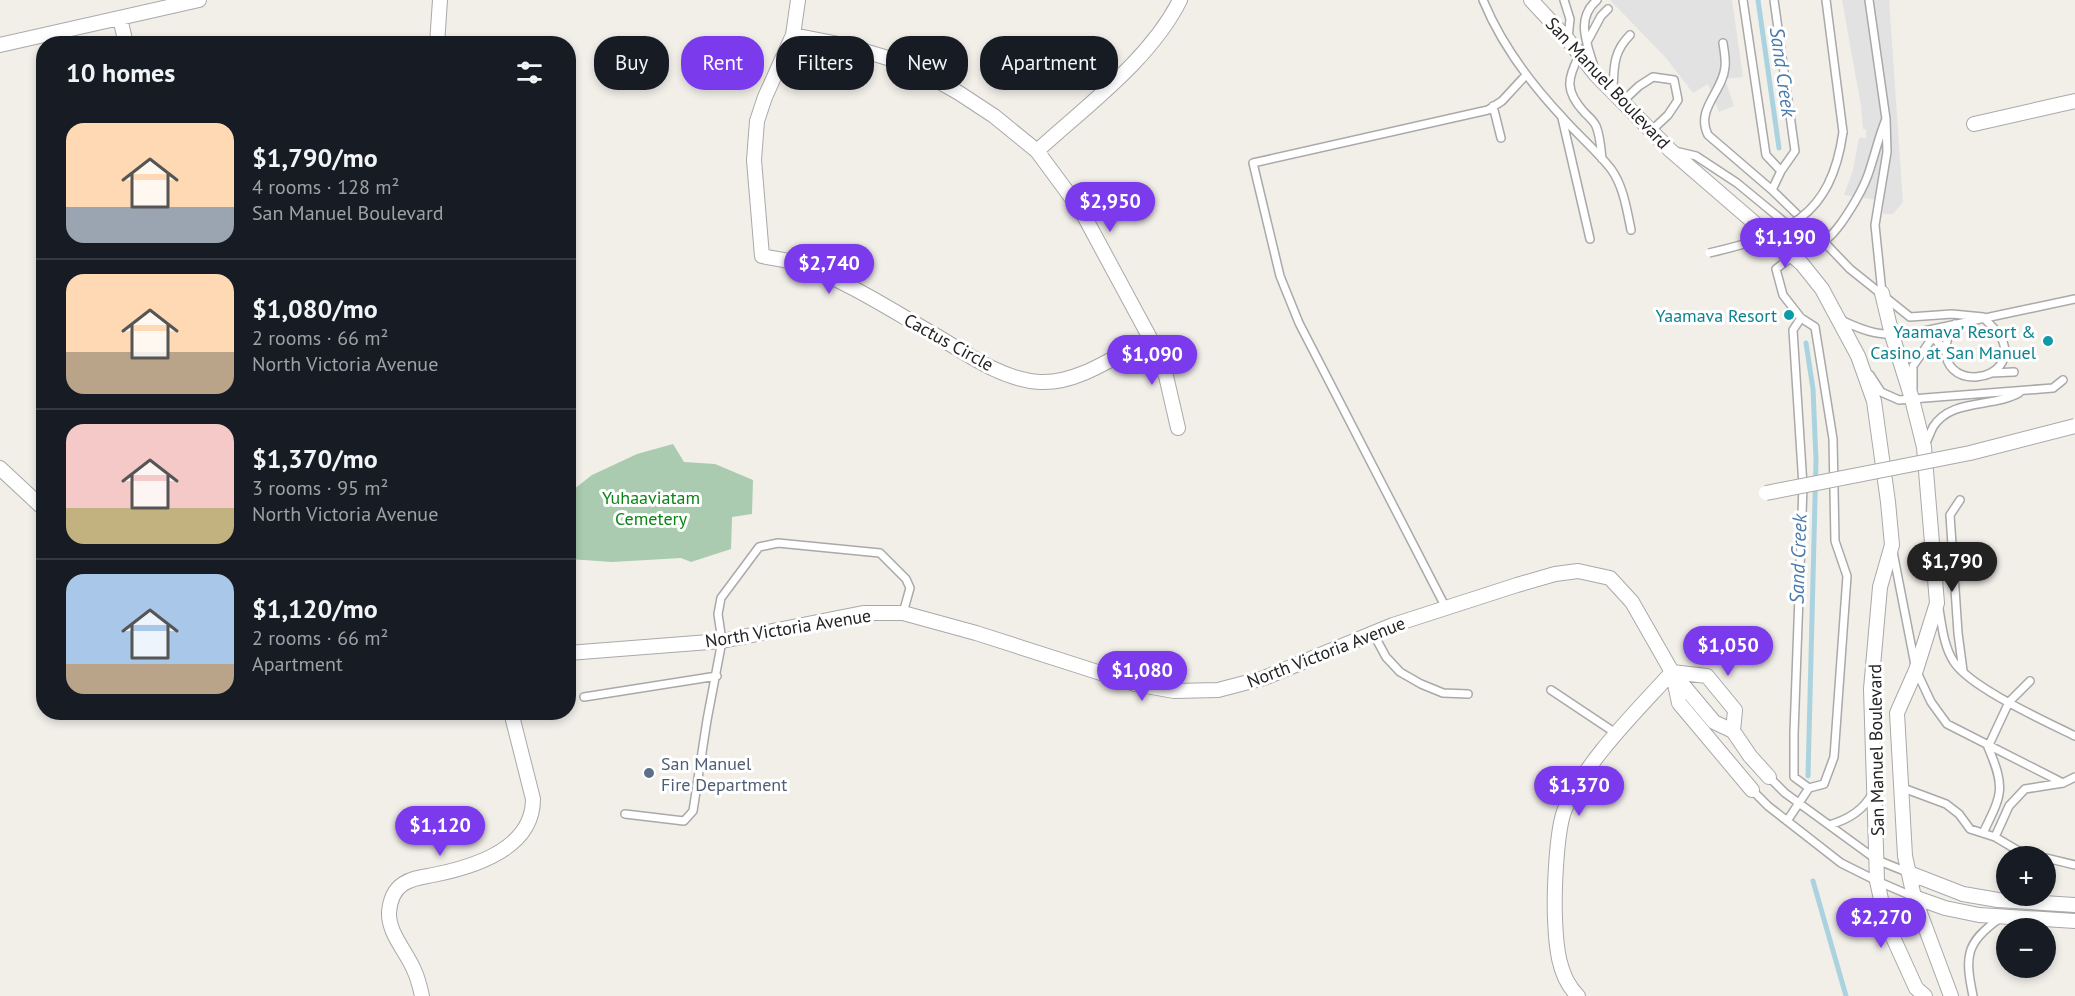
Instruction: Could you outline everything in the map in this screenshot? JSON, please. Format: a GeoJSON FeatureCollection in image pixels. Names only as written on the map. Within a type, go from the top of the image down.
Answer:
{"type":"FeatureCollection","features":[{"type":"Feature","properties":{"kind":"street"},"geometry":{"type":"LineString","coordinates":[[40,36],[200,0]]}},
{"type":"Feature","properties":{"kind":"street"},"geometry":{"type":"LineString","coordinates":[[438,36],[440,0]]}},
{"type":"Feature","properties":{"kind":"street","name":"Cactus Circle"},"geometry":{"type":"LineString","coordinates":[[798,0],[793,35],[765,97],[757,121],[754,160],[762,256],[801,264],[828,276],[985,364],[1013,376],[1040,382],[1065,379],[1088,370],[1150,338]]}},
{"type":"Feature","properties":{"kind":"street"},"geometry":{"type":"LineString","coordinates":[[1037,151],[1146,49],[1172,15],[1180,0]]}},
{"type":"Feature","properties":{"kind":"street","name":"San Manuel Boulevard"},"geometry":{"type":"LineString","coordinates":[[1531,0],[1596,75],[1670,150],[1794,255],[1822,289],[1858,356],[1874,401],[1892,545],[1880,587],[1871,689],[1877,881],[1886,922],[1916,987],[1924,996]]}},
{"type":"Feature","properties":{"kind":"street"},"geometry":{"type":"LineString","coordinates":[[120,18],[124,36]]}},
{"type":"Feature","properties":{"kind":"street"},"geometry":{"type":"LineString","coordinates":[[793,35],[844,45],[908,64],[994,116],[1037,151],[1082,212],[1150,338],[1166,376],[1178,428]]}},
{"type":"Feature","properties":{"kind":"street"},"geometry":{"type":"LineString","coordinates":[[0,45],[36,37]]}},
{"type":"Feature","properties":{"kind":"street"},"geometry":{"type":"LineString","coordinates":[[1974,124],[2075,101]]}},
{"type":"Feature","properties":{"kind":"street","name":"San Manuel Boulevard"},"geometry":{"type":"LineString","coordinates":[[1882,293],[1924,447],[1937,603],[1916,670],[1898,713],[1902,824],[1914,897],[1951,996]]}},
{"type":"Feature","properties":{"kind":"street"},"geometry":{"type":"LineString","coordinates":[[1766,493],[1970,453],[2075,426]]}},
{"type":"Feature","properties":{"kind":"street"},"geometry":{"type":"LineString","coordinates":[[0,468],[36,502]]}},
{"type":"Feature","properties":{"kind":"street","name":"North Victoria Avenue"},"geometry":{"type":"LineString","coordinates":[[576,652],[722,641],[863,613],[903,614],[976,633],[1135,684],[1174,691],[1218,690],[1264,678],[1373,633],[1446,608],[1555,574],[1578,571],[1610,578],[1632,602],[1672,672]]}},
{"type":"Feature","properties":{"kind":"street"},"geometry":{"type":"LineString","coordinates":[[1672,672],[1707,676],[1734,710],[1733,731]]}},
{"type":"Feature","properties":{"kind":"street"},"geometry":{"type":"LineString","coordinates":[[1672,672],[1714,722],[1733,731],[1750,756],[1769,777]]}},
{"type":"Feature","properties":{"kind":"street"},"geometry":{"type":"LineString","coordinates":[[1578,996],[1566,981],[1558,956],[1555,933],[1559,834],[1564,810],[1577,787],[1617,734],[1672,672]]}},
{"type":"Feature","properties":{"kind":"street"},"geometry":{"type":"LineString","coordinates":[[1672,672],[1679,703],[1752,790]]}},
{"type":"Feature","properties":{"kind":"street"},"geometry":{"type":"LineString","coordinates":[[422,996],[414,970],[394,933],[390,919],[389,910],[394,891],[402,884],[417,877],[460,868],[491,857],[502,851],[526,827],[533,812],[534,799],[513,720]]}},
{"type":"Feature","properties":{"kind":"street"},"geometry":{"type":"LineString","coordinates":[[1909,873],[1963,894],[1998,900],[2075,905]]}},
{"type":"Feature","properties":{"kind":"street"},"geometry":{"type":"LineString","coordinates":[[1914,897],[1945,908],[1979,915],[2075,921]]}},
{"type":"Feature","properties":{"kind":"lane"},"geometry":{"type":"LineString","coordinates":[[1484,0],[1502,39],[1526,75],[1611,169],[1619,186],[1631,230]]}},
{"type":"Feature","properties":{"kind":"lane"},"geometry":{"type":"LineString","coordinates":[[1564,0],[1570,19],[1568,40]]}},
{"type":"Feature","properties":{"kind":"lane"},"geometry":{"type":"LineString","coordinates":[[1596,75],[1584,20],[1590,6],[1597,0]]}},
{"type":"Feature","properties":{"kind":"lane"},"geometry":{"type":"LineString","coordinates":[[1743,0],[1766,155],[1781,171]]}},
{"type":"Feature","properties":{"kind":"lane"},"geometry":{"type":"LineString","coordinates":[[1772,190],[1781,171],[1795,151],[1774,0]]}},
{"type":"Feature","properties":{"kind":"lane"},"geometry":{"type":"LineString","coordinates":[[1709,253],[1752,243],[1786,229],[1812,208],[1829,186],[1840,156],[1843,132],[1827,0]]}},
{"type":"Feature","properties":{"kind":"lane"},"geometry":{"type":"LineString","coordinates":[[1869,0],[1886,119],[1887,152],[1875,225],[1882,293]]}},
{"type":"Feature","properties":{"kind":"lane"},"geometry":{"type":"LineString","coordinates":[[1587,42],[1601,16],[1608,9]]}},
{"type":"Feature","properties":{"kind":"lane"},"geometry":{"type":"LineString","coordinates":[[1630,35],[1620,45],[1614,62],[1618,98],[1653,77],[1674,80],[1678,100],[1668,115],[1651,131]]}},
{"type":"Feature","properties":{"kind":"lane"},"geometry":{"type":"LineString","coordinates":[[1723,43],[1725,69],[1703,117],[1708,135],[1772,190],[1850,268],[1910,316],[1952,314],[1983,317],[2001,338],[2004,347],[2003,357],[1991,373],[1982,377],[1964,376],[1956,372],[1947,352],[1947,341],[1955,324]]}},
{"type":"Feature","properties":{"kind":"lane"},"geometry":{"type":"LineString","coordinates":[[1580,56],[1571,72],[1569,84],[1580,107],[1596,125],[1603,160]]}},
{"type":"Feature","properties":{"kind":"lane"},"geometry":{"type":"LineString","coordinates":[[1446,608],[1299,323],[1280,276],[1253,164],[1488,110],[1502,101],[1526,75]]}},
{"type":"Feature","properties":{"kind":"lane"},"geometry":{"type":"LineString","coordinates":[[1493,106],[1501,138]]}},
{"type":"Feature","properties":{"kind":"lane"},"geometry":{"type":"LineString","coordinates":[[1561,116],[1590,239]]}},
{"type":"Feature","properties":{"kind":"lane"},"geometry":{"type":"LineString","coordinates":[[1670,150],[1696,156],[1737,183],[1799,234],[1818,243],[1824,242],[1836,230],[1855,203],[1869,174],[1878,138],[1886,119]]}},
{"type":"Feature","properties":{"kind":"lane"},"geometry":{"type":"LineString","coordinates":[[1787,821],[1809,788],[1824,784],[1834,758],[1847,576],[1835,541],[1833,438],[1815,327],[1801,318],[1783,295],[1776,269],[1794,255]]}},
{"type":"Feature","properties":{"kind":"lane"},"geometry":{"type":"LineString","coordinates":[[1840,320],[1866,332],[1892,335],[1926,331],[2075,298]]}},
{"type":"Feature","properties":{"kind":"lane"},"geometry":{"type":"LineString","coordinates":[[1801,318],[1792,330],[1803,486],[1794,777],[1809,788]]}},
{"type":"Feature","properties":{"kind":"lane"},"geometry":{"type":"LineString","coordinates":[[1912,399],[1913,366],[1939,328]]}},
{"type":"Feature","properties":{"kind":"lane"},"geometry":{"type":"LineString","coordinates":[[1926,331],[1947,352]]}},
{"type":"Feature","properties":{"kind":"lane"},"geometry":{"type":"LineString","coordinates":[[1858,356],[1881,392],[1899,400],[2053,388],[2063,380]]}},
{"type":"Feature","properties":{"kind":"lane"},"geometry":{"type":"LineString","coordinates":[[1991,373],[2014,372]]}},
{"type":"Feature","properties":{"kind":"lane"},"geometry":{"type":"LineString","coordinates":[[1924,447],[1934,426],[1949,412],[1964,406],[2011,397],[2022,390]]}},
{"type":"Feature","properties":{"kind":"lane"},"geometry":{"type":"LineString","coordinates":[[1960,500],[1950,515],[1963,673]]}},
{"type":"Feature","properties":{"kind":"lane"},"geometry":{"type":"LineString","coordinates":[[625,814],[684,821],[693,811],[722,641],[718,614],[721,598],[759,547],[778,543],[880,553],[906,579],[910,588],[903,614]]}},
{"type":"Feature","properties":{"kind":"lane"},"geometry":{"type":"LineString","coordinates":[[1892,545],[1916,670],[1931,702],[1947,724],[1988,747],[2063,783]]}},
{"type":"Feature","properties":{"kind":"lane"},"geometry":{"type":"LineString","coordinates":[[1937,603],[1946,644],[1953,661],[1963,673],[2009,702],[2075,736]]}},
{"type":"Feature","properties":{"kind":"lane"},"geometry":{"type":"LineString","coordinates":[[1373,633],[1386,657],[1400,672],[1420,684],[1443,693],[1468,694]]}},
{"type":"Feature","properties":{"kind":"lane"},"geometry":{"type":"LineString","coordinates":[[584,697],[717,676]]}},
{"type":"Feature","properties":{"kind":"lane"},"geometry":{"type":"LineString","coordinates":[[1983,833],[2001,789],[1996,766],[1988,747],[2009,702],[2030,681]]}},
{"type":"Feature","properties":{"kind":"lane"},"geometry":{"type":"LineString","coordinates":[[1551,690],[1617,734]]}},
{"type":"Feature","properties":{"kind":"lane"},"geometry":{"type":"LineString","coordinates":[[1769,777],[1799,804],[1877,860],[1909,873]]}},
{"type":"Feature","properties":{"kind":"lane"},"geometry":{"type":"LineString","coordinates":[[1995,837],[2009,806],[2025,789],[2063,783],[2075,777]]}},
{"type":"Feature","properties":{"kind":"lane"},"geometry":{"type":"LineString","coordinates":[[1902,788],[1946,804],[1959,814],[1970,829],[1995,837],[2010,846]]}},
{"type":"Feature","properties":{"kind":"lane"},"geometry":{"type":"LineString","coordinates":[[1829,825],[1853,816],[1868,802],[1875,789]]}},
{"type":"Feature","properties":{"kind":"lane"},"geometry":{"type":"LineString","coordinates":[[1752,790],[1768,806],[1841,862],[1914,897]]}},
{"type":"Feature","properties":{"kind":"lane"},"geometry":{"type":"LineString","coordinates":[[2056,860],[2074,865]]}},
{"type":"Feature","properties":{"kind":"lane"},"geometry":{"type":"LineString","coordinates":[[1973,996],[1967,963],[1972,946],[1982,931],[1991,924],[2001,918],[2012,917]]}},
{"type":"Feature","properties":{"kind":"green space","name":"Yuhaaviatam Cemetery"},"geometry":{"type":"Polygon","coordinates":[[[673,444],[684,462],[715,464],[753,480],[752,514],[732,517],[731,549],[691,562],[681,558],[612,562],[576,559],[576,488],[592,475],[637,454],[673,444]]]}},
{"type":"Feature","properties":{"kind":"shaded area"},"geometry":{"type":"Polygon","coordinates":[[[1610,0],[1732,0],[1743,77],[1725,79],[1734,106],[1719,112],[1708,84],[1693,93],[1666,58],[1610,0]]]}},
{"type":"Feature","properties":{"kind":"shaded area"},"geometry":{"type":"Polygon","coordinates":[[[1842,0],[1889,0],[1903,202],[1893,214],[1883,214],[1884,201],[1844,195],[1853,170],[1859,138],[1866,138],[1866,129],[1863,129],[1842,0]]]}},
{"type":"Feature","properties":{"kind":"waterway","name":"Sand Creek"},"geometry":{"type":"LineString","coordinates":[[1758,0],[1779,148]]}},
{"type":"Feature","properties":{"kind":"waterway","name":"Sand Creek"},"geometry":{"type":"LineString","coordinates":[[1806,343],[1813,389],[1816,460],[1808,776]]}},
{"type":"Feature","properties":{"kind":"waterway","name":"Sand Creek"},"geometry":{"type":"LineString","coordinates":[[1813,881],[1846,996]]}},
{"type":"Feature","properties":{"kind":"place","name":"Yaamava Resort"},"geometry":{"type":"Point","coordinates":[1789,315]}},
{"type":"Feature","properties":{"kind":"place","name":"Yaamava’ Resort & Casino at San Manuel"},"geometry":{"type":"Point","coordinates":[2048,341]}},
{"type":"Feature","properties":{"kind":"place","name":"San Manuel Fire Department"},"geometry":{"type":"Point","coordinates":[649,773]}}]}
